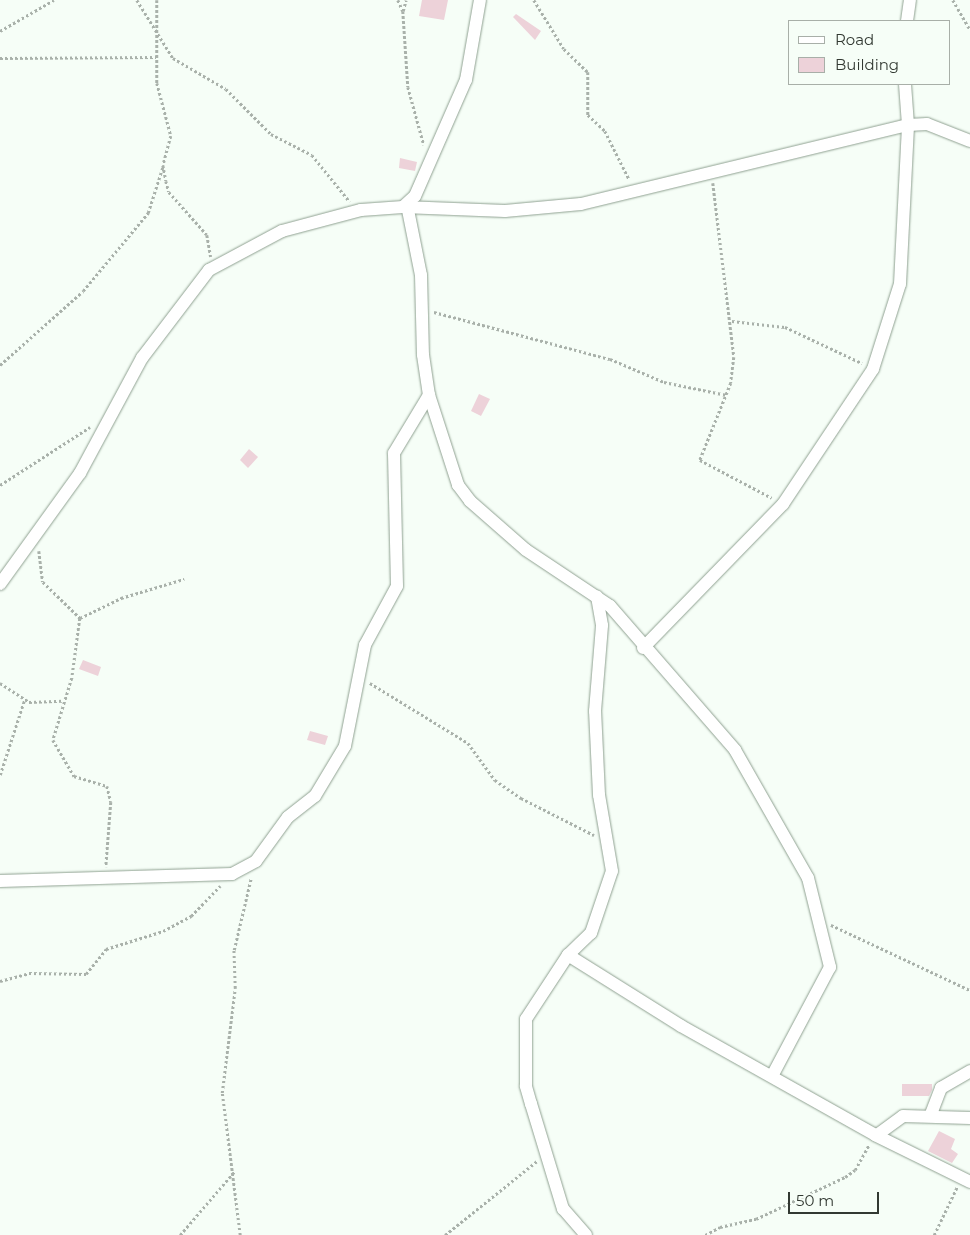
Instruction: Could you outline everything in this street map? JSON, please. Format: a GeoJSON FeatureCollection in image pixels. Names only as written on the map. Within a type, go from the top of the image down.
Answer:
{"type":"FeatureCollection","features":[{"type":"Feature","properties":{"kind":"street"},"geometry":{"type":"LineString","coordinates":[[405,209],[430,166],[466,80],[480,0]]}},
{"type":"Feature","properties":{"kind":"street"},"geometry":{"type":"LineString","coordinates":[[907,20],[910,0]]}},
{"type":"Feature","properties":{"kind":"street"},"geometry":{"type":"LineString","coordinates":[[642,648],[783,504],[873,368],[900,284],[908,125],[905,85]]}},
{"type":"Feature","properties":{"kind":"street"},"geometry":{"type":"LineString","coordinates":[[0,584],[80,472],[110,414],[171,316],[209,270],[282,231],[362,210],[543,210],[638,190],[908,125],[927,124],[970,141]]}},
{"type":"Feature","properties":{"kind":"street"},"geometry":{"type":"LineString","coordinates":[[405,209],[419,255],[429,395],[448,463],[470,501],[526,550],[610,606],[642,648],[735,750],[795,850],[821,920],[829,955],[826,979],[773,1074]]}},
{"type":"Feature","properties":{"kind":"street"},"geometry":{"type":"LineString","coordinates":[[0,882],[232,874],[256,861],[288,816],[315,796],[345,746],[365,645],[397,586],[394,453],[429,395]]}},
{"type":"Feature","properties":{"kind":"street"},"geometry":{"type":"LineString","coordinates":[[586,1235],[563,1208],[545,1156],[526,1086],[526,1019],[568,955],[591,933],[609,881],[608,842],[599,795],[595,711],[602,624],[597,596]]}},
{"type":"Feature","properties":{"kind":"street"},"geometry":{"type":"LineString","coordinates":[[568,955],[681,1026],[773,1074],[876,1135],[966,1181]]}},
{"type":"Feature","properties":{"kind":"street"},"geometry":{"type":"LineString","coordinates":[[931,1114],[942,1088],[970,1071]]}},
{"type":"Feature","properties":{"kind":"street"},"geometry":{"type":"LineString","coordinates":[[876,1135],[903,1116],[931,1114],[970,1118]]}},
{"type":"Feature","properties":{"kind":"path"},"geometry":{"type":"LineString","coordinates":[[0,31],[54,0]]}},
{"type":"Feature","properties":{"kind":"path"},"geometry":{"type":"LineString","coordinates":[[137,0],[156,37],[173,58],[226,89],[271,134],[312,155],[362,210]]}},
{"type":"Feature","properties":{"kind":"path"},"geometry":{"type":"LineString","coordinates":[[0,365],[83,291],[148,213],[171,136],[159,105],[156,57],[156,4],[159,0]]}},
{"type":"Feature","properties":{"kind":"path"},"geometry":{"type":"LineString","coordinates":[[398,0],[403,11]]}},
{"type":"Feature","properties":{"kind":"path"},"geometry":{"type":"LineString","coordinates":[[406,0],[403,11],[408,87],[430,166]]}},
{"type":"Feature","properties":{"kind":"path"},"geometry":{"type":"LineString","coordinates":[[534,0],[564,49],[588,72],[588,115],[605,131],[625,175],[638,190]]}},
{"type":"Feature","properties":{"kind":"path"},"geometry":{"type":"LineString","coordinates":[[953,0],[970,30]]}},
{"type":"Feature","properties":{"kind":"path"},"geometry":{"type":"LineString","coordinates":[[0,58],[156,57]]}},
{"type":"Feature","properties":{"kind":"path"},"geometry":{"type":"LineString","coordinates":[[163,165],[169,192],[207,235],[209,270]]}},
{"type":"Feature","properties":{"kind":"path"},"geometry":{"type":"LineString","coordinates":[[712,171],[732,320],[734,357],[727,395],[701,462],[783,504]]}},
{"type":"Feature","properties":{"kind":"path"},"geometry":{"type":"LineString","coordinates":[[422,309],[610,359],[664,382],[727,395]]}},
{"type":"Feature","properties":{"kind":"path"},"geometry":{"type":"LineString","coordinates":[[732,320],[784,327],[873,368]]}},
{"type":"Feature","properties":{"kind":"path"},"geometry":{"type":"LineString","coordinates":[[0,485],[110,414]]}},
{"type":"Feature","properties":{"kind":"path"},"geometry":{"type":"LineString","coordinates":[[37,533],[41,578],[80,618]]}},
{"type":"Feature","properties":{"kind":"path"},"geometry":{"type":"LineString","coordinates":[[80,618],[121,598],[184,579]]}},
{"type":"Feature","properties":{"kind":"path"},"geometry":{"type":"LineString","coordinates":[[80,618],[72,678],[62,701],[55,744],[74,776],[107,786],[111,802],[105,879]]}},
{"type":"Feature","properties":{"kind":"path"},"geometry":{"type":"LineString","coordinates":[[358,676],[468,743],[495,780],[521,798],[608,842]]}},
{"type":"Feature","properties":{"kind":"path"},"geometry":{"type":"LineString","coordinates":[[0,683],[24,701],[62,701]]}},
{"type":"Feature","properties":{"kind":"path"},"geometry":{"type":"LineString","coordinates":[[0,775],[24,701]]}},
{"type":"Feature","properties":{"kind":"path"},"geometry":{"type":"LineString","coordinates":[[240,1235],[235,1172],[222,1093],[235,988],[234,950],[256,861]]}},
{"type":"Feature","properties":{"kind":"path"},"geometry":{"type":"LineString","coordinates":[[0,981],[29,973],[86,974],[106,949],[163,931],[191,916],[232,874]]}},
{"type":"Feature","properties":{"kind":"path"},"geometry":{"type":"LineString","coordinates":[[821,920],[970,990]]}},
{"type":"Feature","properties":{"kind":"path"},"geometry":{"type":"LineString","coordinates":[[705,1235],[720,1226],[756,1219],[845,1177],[855,1170],[876,1135]]}},
{"type":"Feature","properties":{"kind":"path"},"geometry":{"type":"LineString","coordinates":[[445,1235],[517,1173],[545,1156]]}},
{"type":"Feature","properties":{"kind":"path"},"geometry":{"type":"LineString","coordinates":[[180,1235],[235,1172]]}},
{"type":"Feature","properties":{"kind":"path"},"geometry":{"type":"LineString","coordinates":[[934,1235],[966,1181]]}},
{"type":"Feature","properties":{"kind":"building"},"geometry":{"type":"Polygon","coordinates":[[[422,0],[448,0],[444,20],[419,16],[422,0]]]}},
{"type":"Feature","properties":{"kind":"building"},"geometry":{"type":"Polygon","coordinates":[[[516,14],[541,31],[535,40],[513,17],[516,14]]]}},
{"type":"Feature","properties":{"kind":"building"},"geometry":{"type":"Polygon","coordinates":[[[400,158],[417,162],[415,171],[399,168],[400,158]]]}},
{"type":"Feature","properties":{"kind":"building"},"geometry":{"type":"Polygon","coordinates":[[[479,394],[490,399],[481,416],[471,411],[479,394]]]}},
{"type":"Feature","properties":{"kind":"building"},"geometry":{"type":"Polygon","coordinates":[[[249,449],[258,457],[248,468],[240,460],[249,449]]]}},
{"type":"Feature","properties":{"kind":"building"},"geometry":{"type":"Polygon","coordinates":[[[83,660],[101,667],[98,676],[79,669],[83,660]]]}},
{"type":"Feature","properties":{"kind":"building"},"geometry":{"type":"Polygon","coordinates":[[[310,731],[328,736],[325,745],[307,740],[310,731]]]}},
{"type":"Feature","properties":{"kind":"building"},"geometry":{"type":"Polygon","coordinates":[[[902,1084],[932,1084],[932,1090],[929,1096],[902,1096],[902,1084]]]}},
{"type":"Feature","properties":{"kind":"building"},"geometry":{"type":"Polygon","coordinates":[[[939,1131],[955,1139],[951,1149],[958,1154],[952,1163],[928,1151],[939,1131]]]}}]}
